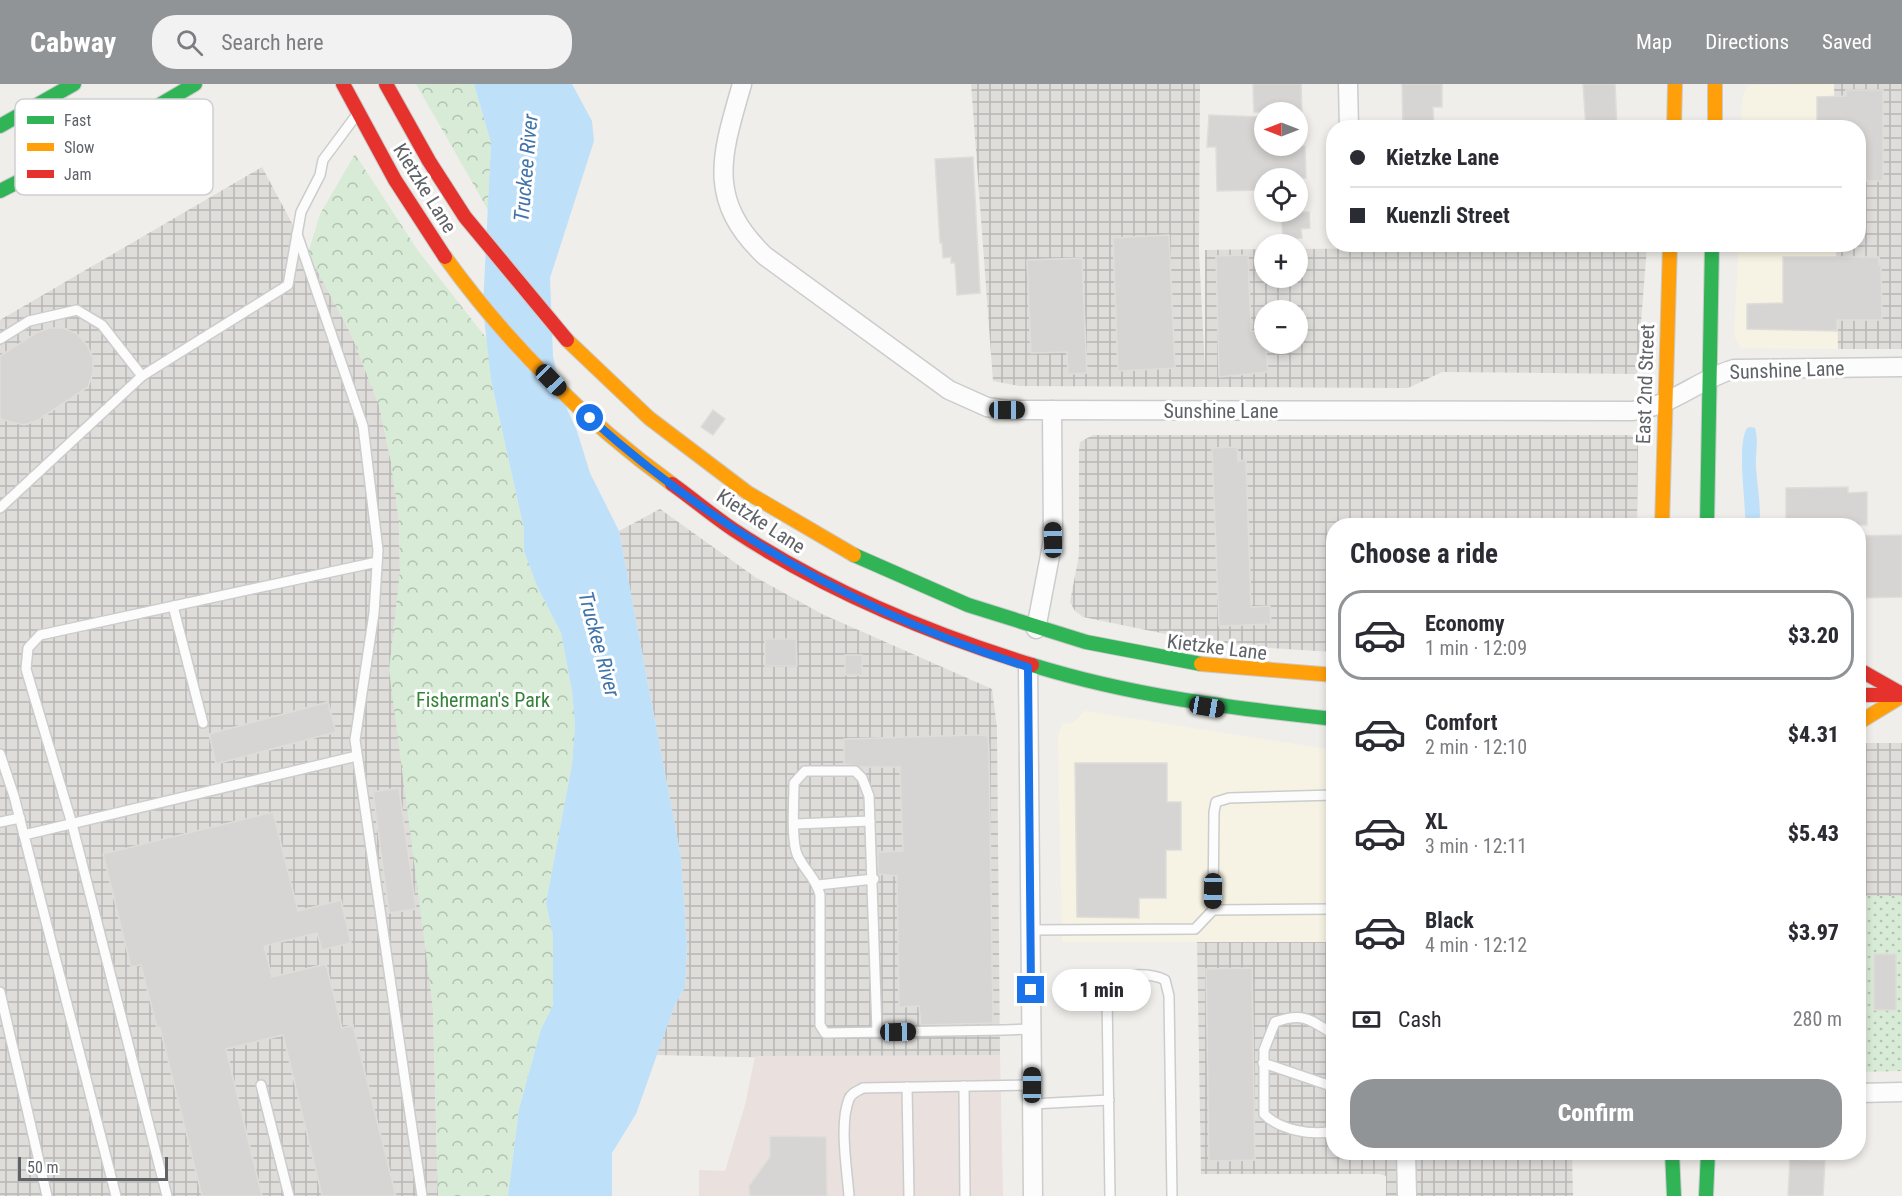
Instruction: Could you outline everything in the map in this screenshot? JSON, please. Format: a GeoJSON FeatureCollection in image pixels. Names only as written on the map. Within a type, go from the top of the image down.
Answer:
{"type":"FeatureCollection","features":[{"type":"Feature","properties":{"kind":"main road"},"geometry":{"type":"LineString","coordinates":[[48,99],[74,84]]}},
{"type":"Feature","properties":{"kind":"main road"},"geometry":{"type":"LineString","coordinates":[[169,99],[195,84]]}},
{"type":"Feature","properties":{"kind":"main road","name":"Kietzke Lane"},"geometry":{"type":"LineString","coordinates":[[344,84],[413,209],[453,269],[500,326],[577,406],[631,453],[717,517],[777,556],[871,608],[918,628],[1028,667],[1138,694],[1224,710],[1326,718]]}},
{"type":"Feature","properties":{"kind":"main road","name":"Kietzke Lane"},"geometry":{"type":"LineString","coordinates":[[386,84],[458,207],[502,267],[560,336],[629,403],[724,476],[798,525],[895,576],[1031,632],[1203,667],[1326,675]]}},
{"type":"Feature","properties":{"kind":"main road"},"geometry":{"type":"LineString","coordinates":[[1674,120],[1675,84]]}},
{"type":"Feature","properties":{"kind":"main road"},"geometry":{"type":"LineString","coordinates":[[1715,84],[1715,120]]}},
{"type":"Feature","properties":{"kind":"main road"},"geometry":{"type":"LineString","coordinates":[[0,126],[15,117]]}},
{"type":"Feature","properties":{"kind":"main road"},"geometry":{"type":"LineString","coordinates":[[0,191],[15,184]]}},
{"type":"Feature","properties":{"kind":"main road"},"geometry":{"type":"LineString","coordinates":[[0,198],[15,189]]}},
{"type":"Feature","properties":{"kind":"main road","name":"East 2nd Street"},"geometry":{"type":"LineString","coordinates":[[1662,518],[1670,252]]}},
{"type":"Feature","properties":{"kind":"main road"},"geometry":{"type":"LineString","coordinates":[[1707,518],[1712,252]]}},
{"type":"Feature","properties":{"kind":"main road"},"geometry":{"type":"LineString","coordinates":[[1695,361],[1708,379]]}},
{"type":"Feature","properties":{"kind":"main road"},"geometry":{"type":"LineString","coordinates":[[918,628],[928,622],[944,622],[995,640],[1006,640]]}},
{"type":"Feature","properties":{"kind":"main road"},"geometry":{"type":"LineString","coordinates":[[1109,663],[1120,660],[1126,653]]}},
{"type":"Feature","properties":{"kind":"main road"},"geometry":{"type":"LineString","coordinates":[[1028,667],[1048,659],[1059,658]]}},
{"type":"Feature","properties":{"kind":"main road"},"geometry":{"type":"LineString","coordinates":[[1866,674],[1902,695]]}},
{"type":"Feature","properties":{"kind":"main road"},"geometry":{"type":"LineString","coordinates":[[1866,695],[1902,695]]}},
{"type":"Feature","properties":{"kind":"main road"},"geometry":{"type":"LineString","coordinates":[[1866,718],[1902,695]]}},
{"type":"Feature","properties":{"kind":"main road"},"geometry":{"type":"LineString","coordinates":[[1672,1160],[1674,1196]]}},
{"type":"Feature","properties":{"kind":"main road"},"geometry":{"type":"LineString","coordinates":[[1706,1196],[1707,1160]]}},
{"type":"Feature","properties":{"kind":"street","name":"Sunshine Lane"},"geometry":{"type":"LineString","coordinates":[[742,84],[723,156],[723,178],[727,201],[749,240],[765,256],[949,390],[968,401],[987,407],[1007,410],[1632,411],[1664,404],[1720,373],[1747,368],[1902,367]]}},
{"type":"Feature","properties":{"kind":"street"},"geometry":{"type":"LineString","coordinates":[[1348,84],[1348,120]]}},
{"type":"Feature","properties":{"kind":"street"},"geometry":{"type":"LineString","coordinates":[[1031,632],[1053,540],[1052,410]]}},
{"type":"Feature","properties":{"kind":"street"},"geometry":{"type":"LineString","coordinates":[[1028,667],[1034,1196]]}},
{"type":"Feature","properties":{"kind":"street"},"geometry":{"type":"LineString","coordinates":[[1866,1093],[1902,1092]]}},
{"type":"Feature","properties":{"kind":"street"},"geometry":{"type":"LineString","coordinates":[[1406,1160],[1407,1196]]}},
{"type":"Feature","properties":{"kind":"lane"},"geometry":{"type":"LineString","coordinates":[[0,508],[142,376],[288,285],[301,212],[320,175],[323,160],[358,112]]}},
{"type":"Feature","properties":{"kind":"lane"},"geometry":{"type":"LineString","coordinates":[[297,234],[363,426],[377,562],[374,613],[355,740],[422,1196]]}},
{"type":"Feature","properties":{"kind":"lane"},"geometry":{"type":"LineString","coordinates":[[0,339],[29,321],[77,310],[102,325],[142,376]]}},
{"type":"Feature","properties":{"kind":"lane"},"geometry":{"type":"LineString","coordinates":[[167,1196],[72,824],[26,669],[28,648],[40,635],[377,562]]}},
{"type":"Feature","properties":{"kind":"lane"},"geometry":{"type":"LineString","coordinates":[[173,606],[203,723]]}},
{"type":"Feature","properties":{"kind":"lane"},"geometry":{"type":"LineString","coordinates":[[0,754],[20,818],[116,1196]]}},
{"type":"Feature","properties":{"kind":"lane"},"geometry":{"type":"LineString","coordinates":[[24,835],[357,756]]}},
{"type":"Feature","properties":{"kind":"lane"},"geometry":{"type":"LineString","coordinates":[[877,1032],[874,879],[869,796],[862,778],[855,771],[805,771],[794,783],[796,851],[803,866],[818,885],[820,1025],[825,1033],[877,1032],[1031,1029]]}},
{"type":"Feature","properties":{"kind":"lane"},"geometry":{"type":"LineString","coordinates":[[1030,930],[1195,929],[1213,910],[1216,802],[1229,798],[1326,795]]}},
{"type":"Feature","properties":{"kind":"lane"},"geometry":{"type":"LineString","coordinates":[[0,822],[20,818]]}},
{"type":"Feature","properties":{"kind":"lane"},"geometry":{"type":"LineString","coordinates":[[795,824],[870,821]]}},
{"type":"Feature","properties":{"kind":"lane"},"geometry":{"type":"LineString","coordinates":[[818,885],[874,879]]}},
{"type":"Feature","properties":{"kind":"lane"},"geometry":{"type":"LineString","coordinates":[[1213,910],[1326,909]]}},
{"type":"Feature","properties":{"kind":"lane"},"geometry":{"type":"LineString","coordinates":[[1110,1196],[1109,981],[1117,976],[1159,977],[1165,980],[1169,996],[1172,1196]]}},
{"type":"Feature","properties":{"kind":"lane"},"geometry":{"type":"LineString","coordinates":[[0,992],[47,1196]]}},
{"type":"Feature","properties":{"kind":"lane"},"geometry":{"type":"LineString","coordinates":[[1326,1030],[1307,1017],[1292,1016],[1275,1022],[1264,1050],[1263,1063],[1264,1114],[1274,1124],[1320,1134],[1326,1133]]}},
{"type":"Feature","properties":{"kind":"lane"},"geometry":{"type":"LineString","coordinates":[[1263,1063],[1326,1084]]}},
{"type":"Feature","properties":{"kind":"lane"},"geometry":{"type":"LineString","coordinates":[[261,1085],[289,1196]]}},
{"type":"Feature","properties":{"kind":"lane"},"geometry":{"type":"LineString","coordinates":[[849,1196],[845,1121],[849,1098],[863,1088],[1032,1085]]}},
{"type":"Feature","properties":{"kind":"lane"},"geometry":{"type":"LineString","coordinates":[[964,1086],[965,1196]]}},
{"type":"Feature","properties":{"kind":"lane"},"geometry":{"type":"LineString","coordinates":[[907,1087],[909,1196]]}},
{"type":"Feature","properties":{"kind":"lane"},"geometry":{"type":"LineString","coordinates":[[1032,1104],[1109,1100]]}},
{"type":"Feature","properties":{"kind":"shaded area"},"geometry":{"type":"Polygon","coordinates":[[[971,84],[1200,84],[1199,252],[1205,370],[1205,250],[1254,249],[1254,288],[1308,288],[1308,249],[1326,249],[1326,252],[1647,252],[1637,374],[1442,372],[1408,388],[1019,386],[993,381],[971,84]]]}},
{"type":"Feature","properties":{"kind":"shaded area"},"geometry":{"type":"Polygon","coordinates":[[[1834,84],[1835,120],[1741,120],[1742,99],[1748,85],[1834,84]]]}},
{"type":"Feature","properties":{"kind":"shaded area"},"geometry":{"type":"Polygon","coordinates":[[[1834,84],[1902,84],[1902,349],[1838,349],[1836,252],[1866,252],[1866,120],[1835,120],[1834,84]]]}},
{"type":"Feature","properties":{"kind":"shaded area"},"geometry":{"type":"Polygon","coordinates":[[[262,167],[351,334],[379,405],[391,462],[399,520],[400,571],[433,1008],[438,1196],[0,1196],[0,320],[262,167]]]}},
{"type":"Feature","properties":{"kind":"shaded area"},"geometry":{"type":"Polygon","coordinates":[[[1739,252],[1836,252],[1838,349],[1741,348],[1734,335],[1739,252]]]}},
{"type":"Feature","properties":{"kind":"shaded area"},"geometry":{"type":"Polygon","coordinates":[[[1093,435],[1631,435],[1638,441],[1637,518],[1326,518],[1326,652],[1256,647],[1190,639],[1083,617],[1075,611],[1070,602],[1079,555],[1080,442],[1093,435]]]}},
{"type":"Feature","properties":{"kind":"shaded area"},"geometry":{"type":"Polygon","coordinates":[[[660,509],[755,577],[822,614],[992,689],[997,727],[1000,1055],[790,1058],[656,1055],[674,1007],[685,987],[687,945],[681,857],[619,531],[660,509]]]}},
{"type":"Feature","properties":{"kind":"shaded area"},"geometry":{"type":"Polygon","coordinates":[[[1085,711],[1326,749],[1326,942],[1062,942],[1058,737],[1062,724],[1073,723],[1085,711]]]}},
{"type":"Feature","properties":{"kind":"shaded area"},"geometry":{"type":"Polygon","coordinates":[[[1866,743],[1902,743],[1902,896],[1866,896],[1866,743]]]}},
{"type":"Feature","properties":{"kind":"shaded area"},"geometry":{"type":"Polygon","coordinates":[[[1197,942],[1326,942],[1326,1160],[1572,1160],[1573,1196],[1386,1196],[1386,1176],[1379,1174],[1201,1174],[1197,942]]]}},
{"type":"Feature","properties":{"kind":"shaded area"},"geometry":{"type":"Polygon","coordinates":[[[1000,1055],[1003,1196],[699,1196],[699,1170],[725,1171],[745,1105],[755,1056],[1000,1055]]]}},
{"type":"Feature","properties":{"kind":"green space"},"geometry":{"type":"Polygon","coordinates":[[[416,84],[474,84],[491,143],[488,210],[416,84]]]}},
{"type":"Feature","properties":{"kind":"green space","name":"Fisherman's Park"},"geometry":{"type":"Polygon","coordinates":[[[355,154],[419,252],[487,339],[491,380],[524,529],[524,551],[537,586],[561,633],[572,691],[575,726],[572,764],[546,903],[553,936],[553,1005],[541,1029],[519,1109],[508,1196],[438,1196],[433,1008],[389,670],[400,571],[399,520],[391,462],[379,405],[351,334],[308,253],[320,214],[355,154]]]}},
{"type":"Feature","properties":{"kind":"green space"},"geometry":{"type":"Polygon","coordinates":[[[1866,896],[1902,896],[1902,1071],[1866,1072],[1866,896]]]}},
{"type":"Feature","properties":{"kind":"water","name":"Truckee River"},"geometry":{"type":"Polygon","coordinates":[[[474,84],[572,84],[592,121],[594,141],[550,278],[553,356],[563,400],[577,431],[590,473],[619,531],[681,857],[687,945],[685,987],[674,1007],[636,1114],[612,1153],[612,1196],[508,1196],[519,1109],[541,1029],[553,1005],[553,936],[546,903],[572,764],[575,726],[572,691],[561,633],[537,586],[524,551],[524,529],[491,380],[483,308],[491,143],[474,84]]]}},
{"type":"Feature","properties":{"kind":"water"},"geometry":{"type":"Polygon","coordinates":[[[1747,428],[1755,428],[1757,438],[1759,518],[1746,518],[1745,516],[1742,446],[1747,428]]]}},
{"type":"Feature","properties":{"kind":"building"},"geometry":{"type":"Polygon","coordinates":[[[1253,84],[1301,84],[1302,102],[1254,102],[1254,112],[1253,84]]]}},
{"type":"Feature","properties":{"kind":"building"},"geometry":{"type":"Polygon","coordinates":[[[1402,84],[1442,84],[1442,107],[1433,107],[1434,120],[1403,120],[1402,84]]]}},
{"type":"Feature","properties":{"kind":"building"},"geometry":{"type":"Polygon","coordinates":[[[1583,84],[1615,84],[1617,120],[1585,120],[1583,84]]]}},
{"type":"Feature","properties":{"kind":"building"},"geometry":{"type":"Polygon","coordinates":[[[1846,90],[1883,90],[1883,181],[1866,181],[1866,120],[1817,120],[1817,97],[1846,96],[1846,90]]]}},
{"type":"Feature","properties":{"kind":"building"},"geometry":{"type":"Polygon","coordinates":[[[1209,115],[1254,117],[1254,156],[1305,156],[1306,168],[1254,168],[1254,190],[1217,191],[1216,147],[1207,147],[1209,115]]]}},
{"type":"Feature","properties":{"kind":"building"},"geometry":{"type":"Polygon","coordinates":[[[973,157],[980,293],[957,295],[955,263],[951,263],[951,257],[943,258],[942,243],[940,243],[935,159],[973,157]]]}},
{"type":"Feature","properties":{"kind":"building"},"geometry":{"type":"Polygon","coordinates":[[[1309,212],[1310,228],[1301,229],[1302,234],[1283,234],[1282,222],[1308,222],[1309,212]]]}},
{"type":"Feature","properties":{"kind":"building"},"geometry":{"type":"Polygon","coordinates":[[[1169,235],[1175,368],[1118,371],[1113,238],[1169,235]]]}},
{"type":"Feature","properties":{"kind":"building"},"geometry":{"type":"Polygon","coordinates":[[[1248,255],[1254,354],[1266,354],[1268,372],[1219,377],[1216,256],[1248,255]]]}},
{"type":"Feature","properties":{"kind":"building"},"geometry":{"type":"Polygon","coordinates":[[[1783,257],[1879,257],[1882,320],[1837,320],[1837,331],[1747,329],[1747,304],[1783,303],[1783,257]]]}},
{"type":"Feature","properties":{"kind":"building"},"geometry":{"type":"Polygon","coordinates":[[[1082,258],[1087,373],[1068,374],[1067,352],[1031,353],[1027,260],[1082,258]]]}},
{"type":"Feature","properties":{"kind":"building"},"geometry":{"type":"Polygon","coordinates":[[[49,328],[64,328],[77,334],[87,345],[93,358],[93,373],[88,387],[38,420],[24,425],[0,419],[0,356],[36,333],[49,328]]]}},
{"type":"Feature","properties":{"kind":"building"},"geometry":{"type":"Polygon","coordinates":[[[713,410],[725,419],[713,435],[701,427],[713,410]]]}},
{"type":"Feature","properties":{"kind":"building"},"geometry":{"type":"Polygon","coordinates":[[[1237,447],[1238,461],[1246,460],[1251,607],[1270,606],[1271,624],[1219,626],[1212,448],[1237,447]]]}},
{"type":"Feature","properties":{"kind":"building"},"geometry":{"type":"Polygon","coordinates":[[[1848,487],[1848,493],[1867,492],[1867,525],[1866,518],[1786,518],[1786,488],[1848,487]]]}},
{"type":"Feature","properties":{"kind":"building"},"geometry":{"type":"Polygon","coordinates":[[[1902,535],[1902,597],[1866,598],[1866,536],[1902,535]]]}},
{"type":"Feature","properties":{"kind":"building"},"geometry":{"type":"Polygon","coordinates":[[[765,639],[796,639],[797,666],[765,666],[765,639]]]}},
{"type":"Feature","properties":{"kind":"building"},"geometry":{"type":"Polygon","coordinates":[[[845,655],[862,655],[862,675],[845,675],[845,655]]]}},
{"type":"Feature","properties":{"kind":"building"},"geometry":{"type":"Polygon","coordinates":[[[328,702],[336,732],[216,764],[209,734],[328,702]]]}},
{"type":"Feature","properties":{"kind":"building"},"geometry":{"type":"Polygon","coordinates":[[[988,736],[989,752],[993,1023],[921,1025],[919,1006],[899,1007],[897,876],[878,874],[878,852],[903,851],[900,767],[861,767],[844,764],[844,739],[988,736]]]}},
{"type":"Feature","properties":{"kind":"building"},"geometry":{"type":"Polygon","coordinates":[[[1075,763],[1167,763],[1167,802],[1181,802],[1181,850],[1166,850],[1166,898],[1139,898],[1139,918],[1077,917],[1075,763]]]}},
{"type":"Feature","properties":{"kind":"building"},"geometry":{"type":"Polygon","coordinates":[[[399,788],[416,909],[389,913],[373,792],[399,788]]]}},
{"type":"Feature","properties":{"kind":"building"},"geometry":{"type":"Polygon","coordinates":[[[273,812],[298,911],[341,900],[351,943],[322,950],[317,933],[264,946],[272,977],[326,964],[342,1028],[353,1025],[396,1196],[322,1196],[283,1035],[226,1049],[262,1196],[202,1196],[160,1028],[157,1028],[141,965],[131,967],[103,854],[273,812]]]}},
{"type":"Feature","properties":{"kind":"building"},"geometry":{"type":"Polygon","coordinates":[[[1874,954],[1896,954],[1896,1010],[1874,1010],[1874,954]]]}},
{"type":"Feature","properties":{"kind":"building"},"geometry":{"type":"Polygon","coordinates":[[[1252,968],[1255,1160],[1209,1161],[1206,969],[1252,968]]]}},
{"type":"Feature","properties":{"kind":"building"},"geometry":{"type":"Polygon","coordinates":[[[770,1136],[826,1137],[827,1196],[750,1196],[749,1186],[770,1157],[770,1136]]]}},
{"type":"Feature","properties":{"kind":"building"},"geometry":{"type":"Polygon","coordinates":[[[1790,1160],[1825,1161],[1823,1196],[1788,1196],[1790,1160]]]}},
{"type":"Feature","properties":{"kind":"traffic: fast"},"geometry":{"type":"LineString","coordinates":[[48,99],[74,84]]}},
{"type":"Feature","properties":{"kind":"traffic: fast"},"geometry":{"type":"LineString","coordinates":[[170,99],[195,84]]}},
{"type":"Feature","properties":{"kind":"traffic: fast"},"geometry":{"type":"LineString","coordinates":[[0,126],[15,117]]}},
{"type":"Feature","properties":{"kind":"traffic: fast"},"geometry":{"type":"LineString","coordinates":[[0,191],[15,183]]}},
{"type":"Feature","properties":{"kind":"traffic: fast"},"geometry":{"type":"LineString","coordinates":[[1707,518],[1712,252]]}},
{"type":"Feature","properties":{"kind":"traffic: fast"},"geometry":{"type":"LineString","coordinates":[[854,555],[968,605],[1086,642],[1201,664]]}},
{"type":"Feature","properties":{"kind":"traffic: fast"},"geometry":{"type":"LineString","coordinates":[[1032,665],[1107,685],[1182,700],[1326,718]]}},
{"type":"Feature","properties":{"kind":"traffic: fast"},"geometry":{"type":"LineString","coordinates":[[1672,1160],[1674,1196]]}},
{"type":"Feature","properties":{"kind":"traffic: fast"},"geometry":{"type":"LineString","coordinates":[[1706,1196],[1708,1160]]}},
{"type":"Feature","properties":{"kind":"traffic: slow"},"geometry":{"type":"LineString","coordinates":[[1674,120],[1675,84]]}},
{"type":"Feature","properties":{"kind":"traffic: slow"},"geometry":{"type":"LineString","coordinates":[[1715,84],[1715,120]]}},
{"type":"Feature","properties":{"kind":"traffic: slow"},"geometry":{"type":"LineString","coordinates":[[1662,518],[1670,252]]}},
{"type":"Feature","properties":{"kind":"traffic: slow"},"geometry":{"type":"LineString","coordinates":[[445,257],[495,320],[550,380],[609,434],[672,484]]}},
{"type":"Feature","properties":{"kind":"traffic: slow"},"geometry":{"type":"LineString","coordinates":[[567,340],[649,418],[748,493],[854,555]]}},
{"type":"Feature","properties":{"kind":"traffic: slow"},"geometry":{"type":"LineString","coordinates":[[1201,664],[1326,674]]}},
{"type":"Feature","properties":{"kind":"traffic: slow"},"geometry":{"type":"LineString","coordinates":[[1866,718],[1902,696]]}},
{"type":"Feature","properties":{"kind":"traffic: jam"},"geometry":{"type":"LineString","coordinates":[[343,84],[395,180],[445,257]]}},
{"type":"Feature","properties":{"kind":"traffic: jam"},"geometry":{"type":"LineString","coordinates":[[386,84],[429,161],[465,217],[567,340]]}},
{"type":"Feature","properties":{"kind":"traffic: jam"},"geometry":{"type":"LineString","coordinates":[[672,484],[734,530],[804,572],[841,591],[954,639],[1032,665]]}},
{"type":"Feature","properties":{"kind":"traffic: jam"},"geometry":{"type":"LineString","coordinates":[[1866,674],[1902,694]]}},
{"type":"Feature","properties":{"kind":"traffic: jam"},"geometry":{"type":"LineString","coordinates":[[1866,695],[1902,695]]}},
{"type":"Feature","properties":{"kind":"route"},"geometry":{"type":"LineString","coordinates":[[590,418],[689,497],[809,576],[905,623],[1028,667],[1031,990]]}}]}
